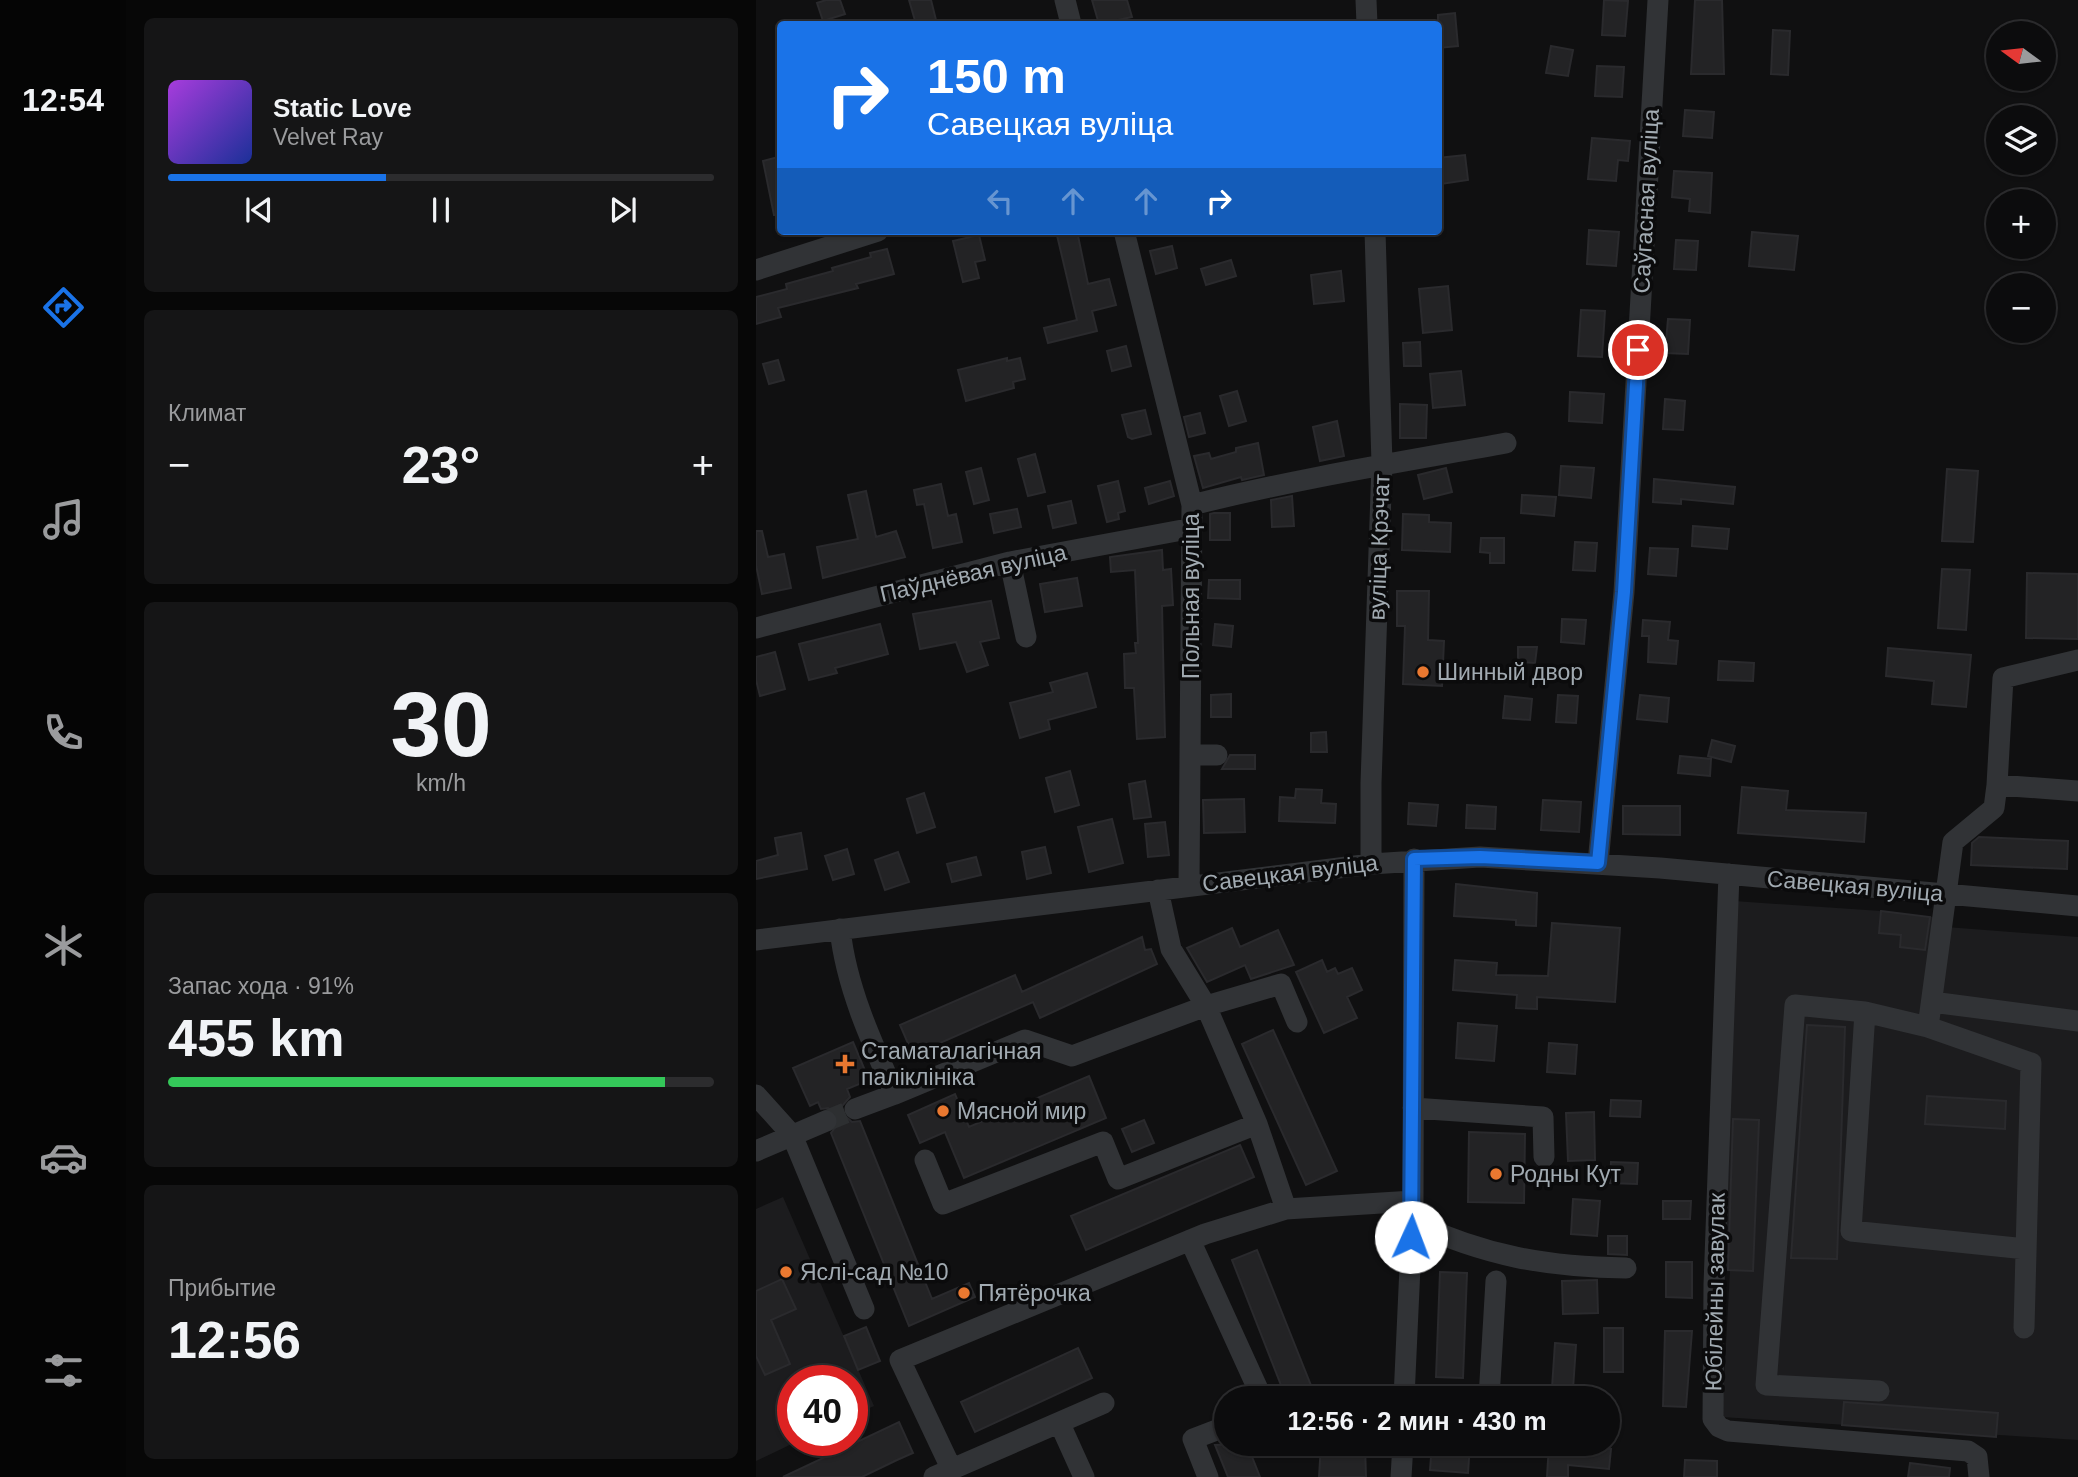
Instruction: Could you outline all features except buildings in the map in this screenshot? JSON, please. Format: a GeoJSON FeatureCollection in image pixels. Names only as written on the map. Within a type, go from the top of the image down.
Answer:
{"type":"FeatureCollection","features":[{"type":"Feature","properties":{"kind":"street"},"geometry":{"type":"LineString","coordinates":[[1065,0],[1070,21]]}},
{"type":"Feature","properties":{"kind":"street"},"geometry":{"type":"LineString","coordinates":[[1366,0],[1367,21]]}},
{"type":"Feature","properties":{"kind":"street","name":"Саўгасная вуліца"},"geometry":{"type":"LineString","coordinates":[[1598,863],[1624,592],[1658,0]]}},
{"type":"Feature","properties":{"kind":"street"},"geometry":{"type":"LineString","coordinates":[[756,270],[865,235]]}},
{"type":"Feature","properties":{"kind":"street","name":"Польная вуліца"},"geometry":{"type":"LineString","coordinates":[[1125,235],[1192,505],[1189,886]]}},
{"type":"Feature","properties":{"kind":"street","name":"вуліца Крэчат"},"geometry":{"type":"LineString","coordinates":[[1371,863],[1371,769],[1382,464],[1375,235]]}},
{"type":"Feature","properties":{"kind":"street"},"geometry":{"type":"LineString","coordinates":[[1192,505],[1355,472],[1382,464],[1506,443]]}},
{"type":"Feature","properties":{"kind":"street","name":"Паўднёвая вуліца"},"geometry":{"type":"LineString","coordinates":[[756,628],[1010,562],[1192,528]]}},
{"type":"Feature","properties":{"kind":"street"},"geometry":{"type":"LineString","coordinates":[[1010,562],[1026,637]]}},
{"type":"Feature","properties":{"kind":"street"},"geometry":{"type":"LineString","coordinates":[[1928,1027],[1953,842],[1994,808],[2003,678],[2078,660]]}},
{"type":"Feature","properties":{"kind":"street"},"geometry":{"type":"LineString","coordinates":[[1190,755],[1217,755]]}},
{"type":"Feature","properties":{"kind":"street"},"geometry":{"type":"LineString","coordinates":[[1997,785],[2078,791]]}},
{"type":"Feature","properties":{"kind":"street","name":"Савецкая вуліца"},"geometry":{"type":"LineString","coordinates":[[756,940],[1371,863],[1480,857],[1598,863],[2078,906]]}},
{"type":"Feature","properties":{"kind":"street"},"geometry":{"type":"LineString","coordinates":[[1405,1386],[1412,1211],[1414,859]]}},
{"type":"Feature","properties":{"kind":"street","name":"Юбілейны завулак"},"geometry":{"type":"LineString","coordinates":[[1729,874],[1714,1284],[1713,1419],[1719,1427],[1728,1431],[1968,1451],[1977,1457],[1979,1477]]}},
{"type":"Feature","properties":{"kind":"street"},"geometry":{"type":"LineString","coordinates":[[1158,890],[1171,949],[1206,1006],[1257,1124],[1286,1209]]}},
{"type":"Feature","properties":{"kind":"street"},"geometry":{"type":"LineString","coordinates":[[840,929],[846,966],[872,1043],[895,1094]]}},
{"type":"Feature","properties":{"kind":"street"},"geometry":{"type":"LineString","coordinates":[[855,1109],[1025,1040],[1072,1056],[1206,1006],[1281,984],[1297,1022]]}},
{"type":"Feature","properties":{"kind":"street"},"geometry":{"type":"LineString","coordinates":[[1932,1002],[2078,1021]]}},
{"type":"Feature","properties":{"kind":"street"},"geometry":{"type":"LineString","coordinates":[[1880,1391],[1766,1385],[1795,1005],[1865,1012],[1928,1027],[2031,1063],[2024,1328]]}},
{"type":"Feature","properties":{"kind":"street"},"geometry":{"type":"LineString","coordinates":[[1865,1012],[1851,1231],[2026,1249]]}},
{"type":"Feature","properties":{"kind":"street"},"geometry":{"type":"LineString","coordinates":[[756,1095],[792,1135],[864,1309]]}},
{"type":"Feature","properties":{"kind":"street"},"geometry":{"type":"LineString","coordinates":[[1413,1108],[1543,1116],[1544,1157]]}},
{"type":"Feature","properties":{"kind":"street"},"geometry":{"type":"LineString","coordinates":[[756,1151],[826,1121]]}},
{"type":"Feature","properties":{"kind":"street"},"geometry":{"type":"LineString","coordinates":[[925,1160],[943,1204],[1103,1142],[1118,1179],[1257,1124]]}},
{"type":"Feature","properties":{"kind":"street"},"geometry":{"type":"LineString","coordinates":[[1104,1403],[943,1473],[901,1360],[1190,1240],[1286,1209],[1412,1211],[1460,1244],[1563,1267],[1626,1268]]}},
{"type":"Feature","properties":{"kind":"street"},"geometry":{"type":"LineString","coordinates":[[1190,1240],[1257,1386]]}},
{"type":"Feature","properties":{"kind":"street"},"geometry":{"type":"LineString","coordinates":[[1490,1386],[1496,1281]]}},
{"type":"Feature","properties":{"kind":"street"},"geometry":{"type":"LineString","coordinates":[[1060,1424],[1084,1477]]}},
{"type":"Feature","properties":{"kind":"street"},"geometry":{"type":"LineString","coordinates":[[1208,1477],[1194,1439],[1214,1431]]}},
{"type":"Feature","properties":{"kind":"street"},"geometry":{"type":"LineString","coordinates":[[1401,1477],[1402,1456]]}},
{"type":"Feature","properties":{"kind":"shaded area"},"geometry":{"type":"Polygon","coordinates":[[[1734,901],[1881,911],[1933,917],[1933,926],[2078,937],[2078,1440],[1722,1417],[1730,1271],[1721,1270],[1734,901]]]}},
{"type":"Feature","properties":{"kind":"shaded area","name":"Яслі-сад №10"},"geometry":{"type":"Polygon","coordinates":[[[783,1197],[856,1365],[777,1365],[777,1451],[756,1461],[756,1209],[783,1197]]]}},
{"type":"Feature","properties":{"kind":"shaded area","name":"Яслі-сад №10"},"geometry":{"type":"Polygon","coordinates":[[[868,1392],[874,1406],[868,1409],[868,1392]]]}},
{"type":"Feature","properties":{"kind":"tunnel"},"geometry":{"type":"LineString","coordinates":[[826,1121],[855,1109]]}},
{"type":"Feature","properties":{"kind":"place","name":"Шинный двор"},"geometry":{"type":"Point","coordinates":[1423,672]}},
{"type":"Feature","properties":{"kind":"place","name":"Стаматалагічная паліклініка"},"geometry":{"type":"Point","coordinates":[845,1064]}},
{"type":"Feature","properties":{"kind":"place","name":"Мясной мир"},"geometry":{"type":"Point","coordinates":[943,1111]}},
{"type":"Feature","properties":{"kind":"place","name":"Родны Кут"},"geometry":{"type":"Point","coordinates":[1496,1174]}},
{"type":"Feature","properties":{"kind":"place","name":"Яслі-сад №10"},"geometry":{"type":"Point","coordinates":[786,1272]}},
{"type":"Feature","properties":{"kind":"place","name":"Пятёрочка"},"geometry":{"type":"Point","coordinates":[964,1293]}},
{"type":"Feature","properties":{"kind":"route"},"geometry":{"type":"LineString","coordinates":[[1411,1237],[1414,859],[1480,857],[1598,863],[1624,592],[1638,350]]}}]}
